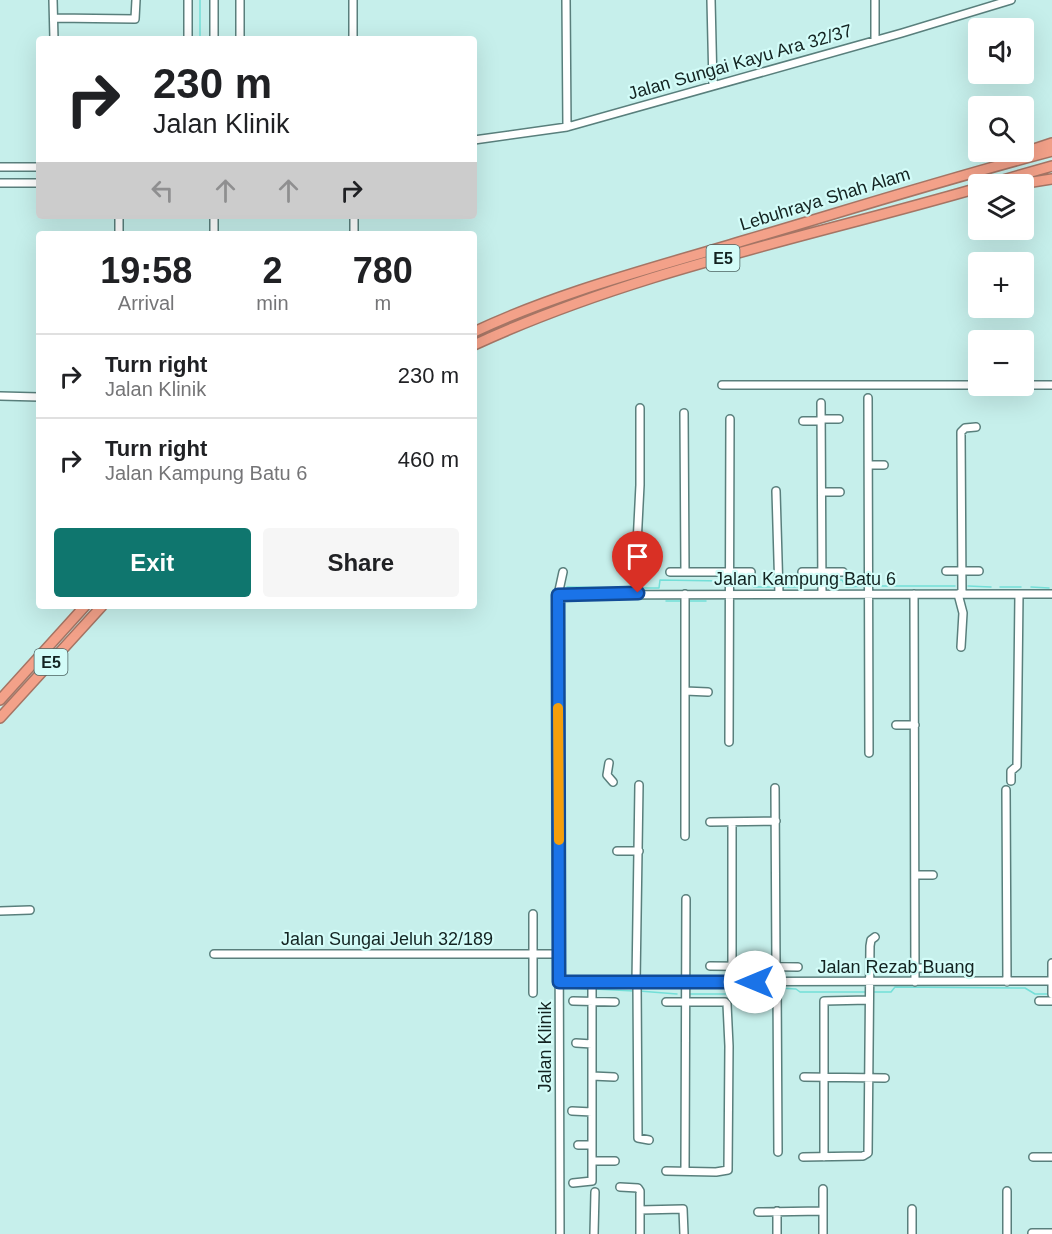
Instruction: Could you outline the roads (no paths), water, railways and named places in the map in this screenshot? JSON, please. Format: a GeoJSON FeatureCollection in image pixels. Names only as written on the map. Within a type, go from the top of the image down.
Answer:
{"type":"FeatureCollection","features":[{"type":"Feature","properties":{"kind":"highway"},"geometry":{"type":"LineString","coordinates":[[952,177],[1052,143]]}},
{"type":"Feature","properties":{"kind":"highway","name":"Lebuhraya Shah Alam"},"geometry":{"type":"LineString","coordinates":[[477,331],[583,288],[952,177],[1052,151]]}},
{"type":"Feature","properties":{"kind":"highway"},"geometry":{"type":"LineString","coordinates":[[1024,174],[1052,166]]}},
{"type":"Feature","properties":{"kind":"highway"},"geometry":{"type":"LineString","coordinates":[[1034,182],[1052,179]]}},
{"type":"Feature","properties":{"kind":"highway","name":"Lebuhraya Shah Alam"},"geometry":{"type":"LineString","coordinates":[[477,344],[549,313],[641,281],[968,192]]}},
{"type":"Feature","properties":{"kind":"highway","name":"E5"},"geometry":{"type":"LineString","coordinates":[[0,700],[83,609]]}},
{"type":"Feature","properties":{"kind":"highway","name":"E5"},"geometry":{"type":"LineString","coordinates":[[0,718],[99,609]]}},
{"type":"Feature","properties":{"kind":"street"},"geometry":{"type":"LineString","coordinates":[[53,0],[54,36]]}},
{"type":"Feature","properties":{"kind":"street"},"geometry":{"type":"LineString","coordinates":[[54,18],[135,19],[136,0]]}},
{"type":"Feature","properties":{"kind":"street"},"geometry":{"type":"LineString","coordinates":[[188,0],[188,36]]}},
{"type":"Feature","properties":{"kind":"street"},"geometry":{"type":"LineString","coordinates":[[214,0],[214,36]]}},
{"type":"Feature","properties":{"kind":"street"},"geometry":{"type":"LineString","coordinates":[[240,0],[240,36]]}},
{"type":"Feature","properties":{"kind":"street"},"geometry":{"type":"LineString","coordinates":[[353,0],[353,36]]}},
{"type":"Feature","properties":{"kind":"street"},"geometry":{"type":"LineString","coordinates":[[566,0],[567,127]]}},
{"type":"Feature","properties":{"kind":"street"},"geometry":{"type":"LineString","coordinates":[[711,0],[713,85]]}},
{"type":"Feature","properties":{"kind":"street"},"geometry":{"type":"LineString","coordinates":[[875,0],[875,40]]}},
{"type":"Feature","properties":{"kind":"street","name":"Jalan Sungai Kayu Ara 32/37"},"geometry":{"type":"LineString","coordinates":[[477,141],[567,127],[1011,0]]}},
{"type":"Feature","properties":{"kind":"street"},"geometry":{"type":"LineString","coordinates":[[0,167],[36,168]]}},
{"type":"Feature","properties":{"kind":"street"},"geometry":{"type":"LineString","coordinates":[[0,183],[36,183]]}},
{"type":"Feature","properties":{"kind":"street"},"geometry":{"type":"LineString","coordinates":[[722,385],[968,385]]}},
{"type":"Feature","properties":{"kind":"street"},"geometry":{"type":"LineString","coordinates":[[1034,385],[1052,385]]}},
{"type":"Feature","properties":{"kind":"street"},"geometry":{"type":"LineString","coordinates":[[0,396],[36,397]]}},
{"type":"Feature","properties":{"kind":"street"},"geometry":{"type":"LineString","coordinates":[[868,398],[869,753]]}},
{"type":"Feature","properties":{"kind":"street"},"geometry":{"type":"LineString","coordinates":[[821,403],[822,583]]}},
{"type":"Feature","properties":{"kind":"street"},"geometry":{"type":"LineString","coordinates":[[638,593],[640,408]]}},
{"type":"Feature","properties":{"kind":"street"},"geometry":{"type":"LineString","coordinates":[[684,412],[685,572]]}},
{"type":"Feature","properties":{"kind":"street"},"geometry":{"type":"LineString","coordinates":[[729,742],[730,419]]}},
{"type":"Feature","properties":{"kind":"street"},"geometry":{"type":"LineString","coordinates":[[803,421],[839,419]]}},
{"type":"Feature","properties":{"kind":"street"},"geometry":{"type":"LineString","coordinates":[[961,647],[963,613],[960,594],[962,571],[961,432],[965,428],[976,427]]}},
{"type":"Feature","properties":{"kind":"street"},"geometry":{"type":"LineString","coordinates":[[869,465],[884,465]]}},
{"type":"Feature","properties":{"kind":"street"},"geometry":{"type":"LineString","coordinates":[[776,491],[779,594]]}},
{"type":"Feature","properties":{"kind":"street"},"geometry":{"type":"LineString","coordinates":[[822,492],[840,492]]}},
{"type":"Feature","properties":{"kind":"street"},"geometry":{"type":"LineString","coordinates":[[946,571],[979,571]]}},
{"type":"Feature","properties":{"kind":"street","name":"Jalan Klinik"},"geometry":{"type":"LineString","coordinates":[[560,1234],[558,595],[563,572]]}},
{"type":"Feature","properties":{"kind":"street"},"geometry":{"type":"LineString","coordinates":[[670,572],[751,572]]}},
{"type":"Feature","properties":{"kind":"street"},"geometry":{"type":"LineString","coordinates":[[802,572],[822,583]]}},
{"type":"Feature","properties":{"kind":"street"},"geometry":{"type":"LineString","coordinates":[[822,583],[843,572]]}},
{"type":"Feature","properties":{"kind":"street","name":"Jalan Kampung Batu 6"},"geometry":{"type":"LineString","coordinates":[[558,595],[638,593],[685,598],[779,594],[822,583],[914,594],[1052,594]]}},
{"type":"Feature","properties":{"kind":"street"},"geometry":{"type":"LineString","coordinates":[[914,594],[915,982]]}},
{"type":"Feature","properties":{"kind":"street"},"geometry":{"type":"LineString","coordinates":[[1011,781],[1011,771],[1017,766],[1019,594]]}},
{"type":"Feature","properties":{"kind":"street"},"geometry":{"type":"LineString","coordinates":[[685,598],[685,836]]}},
{"type":"Feature","properties":{"kind":"street"},"geometry":{"type":"LineString","coordinates":[[685,691],[708,692]]}},
{"type":"Feature","properties":{"kind":"street"},"geometry":{"type":"LineString","coordinates":[[896,725],[915,725]]}},
{"type":"Feature","properties":{"kind":"street"},"geometry":{"type":"LineString","coordinates":[[609,763],[607,775],[613,782]]}},
{"type":"Feature","properties":{"kind":"street"},"geometry":{"type":"LineString","coordinates":[[639,785],[638,1138],[649,1140]]}},
{"type":"Feature","properties":{"kind":"street"},"geometry":{"type":"LineString","coordinates":[[776,788],[776,967]]}},
{"type":"Feature","properties":{"kind":"street"},"geometry":{"type":"LineString","coordinates":[[1006,790],[1007,982]]}},
{"type":"Feature","properties":{"kind":"street"},"geometry":{"type":"LineString","coordinates":[[710,822],[776,821]]}},
{"type":"Feature","properties":{"kind":"street"},"geometry":{"type":"LineString","coordinates":[[732,822],[732,982]]}},
{"type":"Feature","properties":{"kind":"street"},"geometry":{"type":"LineString","coordinates":[[617,851],[639,850]]}},
{"type":"Feature","properties":{"kind":"street"},"geometry":{"type":"LineString","coordinates":[[915,875],[933,875]]}},
{"type":"Feature","properties":{"kind":"street"},"geometry":{"type":"LineString","coordinates":[[685,1171],[686,899]]}},
{"type":"Feature","properties":{"kind":"street"},"geometry":{"type":"LineString","coordinates":[[0,911],[30,910]]}},
{"type":"Feature","properties":{"kind":"street"},"geometry":{"type":"LineString","coordinates":[[532,993],[533,914]]}},
{"type":"Feature","properties":{"kind":"street"},"geometry":{"type":"LineString","coordinates":[[803,1157],[863,1156],[868,1153],[870,946],[871,940],[875,937]]}},
{"type":"Feature","properties":{"kind":"street","name":"Jalan Sungai Jeluh 32/189"},"geometry":{"type":"LineString","coordinates":[[214,954],[559,954]]}},
{"type":"Feature","properties":{"kind":"street"},"geometry":{"type":"LineString","coordinates":[[1052,963],[1052,987]]}},
{"type":"Feature","properties":{"kind":"street"},"geometry":{"type":"LineString","coordinates":[[710,966],[798,967]]}},
{"type":"Feature","properties":{"kind":"street"},"geometry":{"type":"LineString","coordinates":[[915,968],[933,968]]}},
{"type":"Feature","properties":{"kind":"street","name":"Jalan Rezab Buang"},"geometry":{"type":"LineString","coordinates":[[559,982],[593,992],[684,982],[732,982],[777,988],[869,992],[915,982],[1007,982],[1052,987]]}},
{"type":"Feature","properties":{"kind":"street"},"geometry":{"type":"LineString","coordinates":[[777,988],[778,1152]]}},
{"type":"Feature","properties":{"kind":"street"},"geometry":{"type":"LineString","coordinates":[[573,1183],[592,1181],[593,992]]}},
{"type":"Feature","properties":{"kind":"street"},"geometry":{"type":"LineString","coordinates":[[573,1001],[593,992],[615,1002]]}},
{"type":"Feature","properties":{"kind":"street"},"geometry":{"type":"LineString","coordinates":[[824,1157],[824,1001],[869,992]]}},
{"type":"Feature","properties":{"kind":"street"},"geometry":{"type":"LineString","coordinates":[[1039,1001],[1052,1001]]}},
{"type":"Feature","properties":{"kind":"street"},"geometry":{"type":"LineString","coordinates":[[666,1002],[727,1004],[729,1056],[728,1170],[666,1171]]}},
{"type":"Feature","properties":{"kind":"street"},"geometry":{"type":"LineString","coordinates":[[576,1043],[592,1044]]}},
{"type":"Feature","properties":{"kind":"street"},"geometry":{"type":"LineString","coordinates":[[592,1076],[614,1077]]}},
{"type":"Feature","properties":{"kind":"street"},"geometry":{"type":"LineString","coordinates":[[804,1077],[885,1078]]}},
{"type":"Feature","properties":{"kind":"street"},"geometry":{"type":"LineString","coordinates":[[572,1111],[592,1112]]}},
{"type":"Feature","properties":{"kind":"street"},"geometry":{"type":"LineString","coordinates":[[578,1145],[592,1145]]}},
{"type":"Feature","properties":{"kind":"street"},"geometry":{"type":"LineString","coordinates":[[1033,1157],[1052,1157]]}},
{"type":"Feature","properties":{"kind":"street"},"geometry":{"type":"LineString","coordinates":[[592,1161],[615,1161]]}},
{"type":"Feature","properties":{"kind":"street"},"geometry":{"type":"LineString","coordinates":[[620,1187],[638,1188],[640,1191],[640,1234]]}},
{"type":"Feature","properties":{"kind":"street"},"geometry":{"type":"LineString","coordinates":[[823,1188],[823,1234]]}},
{"type":"Feature","properties":{"kind":"street"},"geometry":{"type":"LineString","coordinates":[[1007,1191],[1007,1234]]}},
{"type":"Feature","properties":{"kind":"street"},"geometry":{"type":"LineString","coordinates":[[594,1234],[595,1192]]}},
{"type":"Feature","properties":{"kind":"street"},"geometry":{"type":"LineString","coordinates":[[640,1210],[684,1209],[684,1234]]}},
{"type":"Feature","properties":{"kind":"street"},"geometry":{"type":"LineString","coordinates":[[912,1209],[912,1234]]}},
{"type":"Feature","properties":{"kind":"street"},"geometry":{"type":"LineString","coordinates":[[758,1212],[823,1211]]}},
{"type":"Feature","properties":{"kind":"street"},"geometry":{"type":"LineString","coordinates":[[777,1212],[777,1234]]}},
{"type":"Feature","properties":{"kind":"street"},"geometry":{"type":"LineString","coordinates":[[1032,1233],[1052,1233]]}},
{"type":"Feature","properties":{"kind":"waterway"},"geometry":{"type":"LineString","coordinates":[[200,0],[200,36]]}},
{"type":"Feature","properties":{"kind":"waterway"},"geometry":{"type":"LineString","coordinates":[[639,588],[659,588],[660,580],[723,581]]}},
{"type":"Feature","properties":{"kind":"waterway"},"geometry":{"type":"LineString","coordinates":[[781,587],[798,587],[803,580],[820,580]]}},
{"type":"Feature","properties":{"kind":"waterway"},"geometry":{"type":"LineString","coordinates":[[825,580],[842,580],[846,587],[867,586]]}},
{"type":"Feature","properties":{"kind":"waterway"},"geometry":{"type":"LineString","coordinates":[[737,581],[748,581],[754,587],[776,587]]}},
{"type":"Feature","properties":{"kind":"waterway"},"geometry":{"type":"LineString","coordinates":[[872,586],[955,586]]}},
{"type":"Feature","properties":{"kind":"waterway"},"geometry":{"type":"LineString","coordinates":[[968,586],[991,587]]}},
{"type":"Feature","properties":{"kind":"waterway"},"geometry":{"type":"LineString","coordinates":[[567,587],[635,588]]}},
{"type":"Feature","properties":{"kind":"waterway"},"geometry":{"type":"LineString","coordinates":[[1000,587],[1021,587]]}},
{"type":"Feature","properties":{"kind":"waterway"},"geometry":{"type":"LineString","coordinates":[[1031,587],[1049,588]]}},
{"type":"Feature","properties":{"kind":"waterway"},"geometry":{"type":"LineString","coordinates":[[666,601],[681,601]]}},
{"type":"Feature","properties":{"kind":"waterway"},"geometry":{"type":"LineString","coordinates":[[689,601],[706,601]]}},
{"type":"Feature","properties":{"kind":"waterway"},"geometry":{"type":"LineString","coordinates":[[689,994],[726,994],[727,987],[774,988]]}},
{"type":"Feature","properties":{"kind":"waterway"},"geometry":{"type":"LineString","coordinates":[[873,992],[891,992],[895,987],[1025,988],[1035,994],[1051,994]]}},
{"type":"Feature","properties":{"kind":"waterway"},"geometry":{"type":"LineString","coordinates":[[569,988],[589,989]]}},
{"type":"Feature","properties":{"kind":"waterway"},"geometry":{"type":"LineString","coordinates":[[779,988],[796,989],[800,992],[866,992]]}},
{"type":"Feature","properties":{"kind":"waterway"},"geometry":{"type":"LineString","coordinates":[[594,989],[634,991]]}},
{"type":"Feature","properties":{"kind":"waterway"},"geometry":{"type":"LineString","coordinates":[[639,991],[677,994]]}}]}
